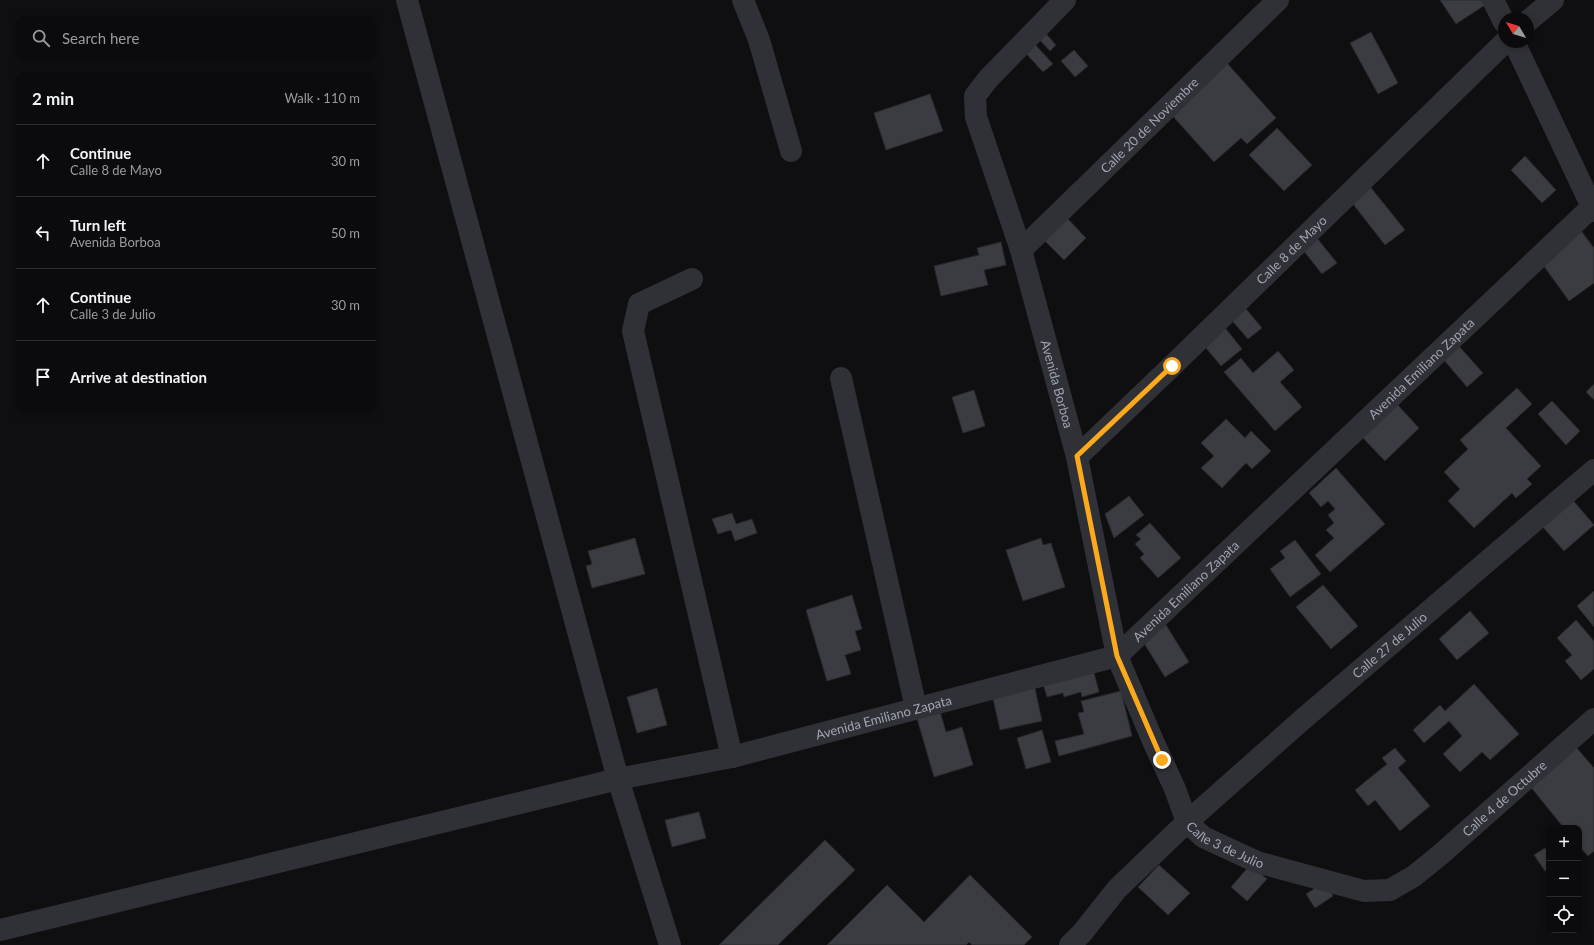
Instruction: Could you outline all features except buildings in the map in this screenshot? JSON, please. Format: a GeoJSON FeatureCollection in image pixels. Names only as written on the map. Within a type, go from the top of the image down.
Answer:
{"type":"FeatureCollection","features":[{"type":"Feature","properties":{"kind":"street"},"geometry":{"type":"LineString","coordinates":[[407,0],[618,779],[670,945]]}},
{"type":"Feature","properties":{"kind":"street"},"geometry":{"type":"LineString","coordinates":[[743,0],[759,40],[791,151]]}},
{"type":"Feature","properties":{"kind":"street","name":"Avenida Borboa"},"geometry":{"type":"LineString","coordinates":[[1065,0],[988,79],[975,96],[976,117],[1021,250],[1077,456],[1117,656]]}},
{"type":"Feature","properties":{"kind":"street","name":"Calle 20 de Noviembre"},"geometry":{"type":"LineString","coordinates":[[1021,250],[1278,0]]}},
{"type":"Feature","properties":{"kind":"street"},"geometry":{"type":"LineString","coordinates":[[1493,0],[1499,12]]}},
{"type":"Feature","properties":{"kind":"street"},"geometry":{"type":"LineString","coordinates":[[1534,16],[1553,0]]}},
{"type":"Feature","properties":{"kind":"street","name":"Calle 8 de Mayo"},"geometry":{"type":"LineString","coordinates":[[1077,456],[1172,366],[1499,48]]}},
{"type":"Feature","properties":{"kind":"street"},"geometry":{"type":"LineString","coordinates":[[1517,48],[1593,208]]}},
{"type":"Feature","properties":{"kind":"street","name":"Avenida Emiliano Zapata"},"geometry":{"type":"LineString","coordinates":[[0,930],[618,779],[732,757],[1117,656],[1593,208]]}},
{"type":"Feature","properties":{"kind":"street"},"geometry":{"type":"LineString","coordinates":[[692,279],[639,304],[633,331],[732,757]]}},
{"type":"Feature","properties":{"kind":"street"},"geometry":{"type":"LineString","coordinates":[[841,378],[916,708]]}},
{"type":"Feature","properties":{"kind":"street","name":"Calle 27 de Julio"},"geometry":{"type":"LineString","coordinates":[[1070,945],[1082,933],[1117,889],[1187,822],[1308,715],[1594,470]]}},
{"type":"Feature","properties":{"kind":"street","name":"Calle 3 de Julio"},"geometry":{"type":"LineString","coordinates":[[1117,656],[1152,742],[1175,790],[1187,822],[1204,837],[1257,862],[1364,891],[1390,890],[1414,876]]}},
{"type":"Feature","properties":{"kind":"street","name":"Calle 4 de Octubre"},"geometry":{"type":"LineString","coordinates":[[1414,876],[1594,719]]}},
{"type":"Feature","properties":{"kind":"route"},"geometry":{"type":"LineString","coordinates":[[1162,760],[1152,742],[1117,656],[1077,456],[1172,366]]}}]}
